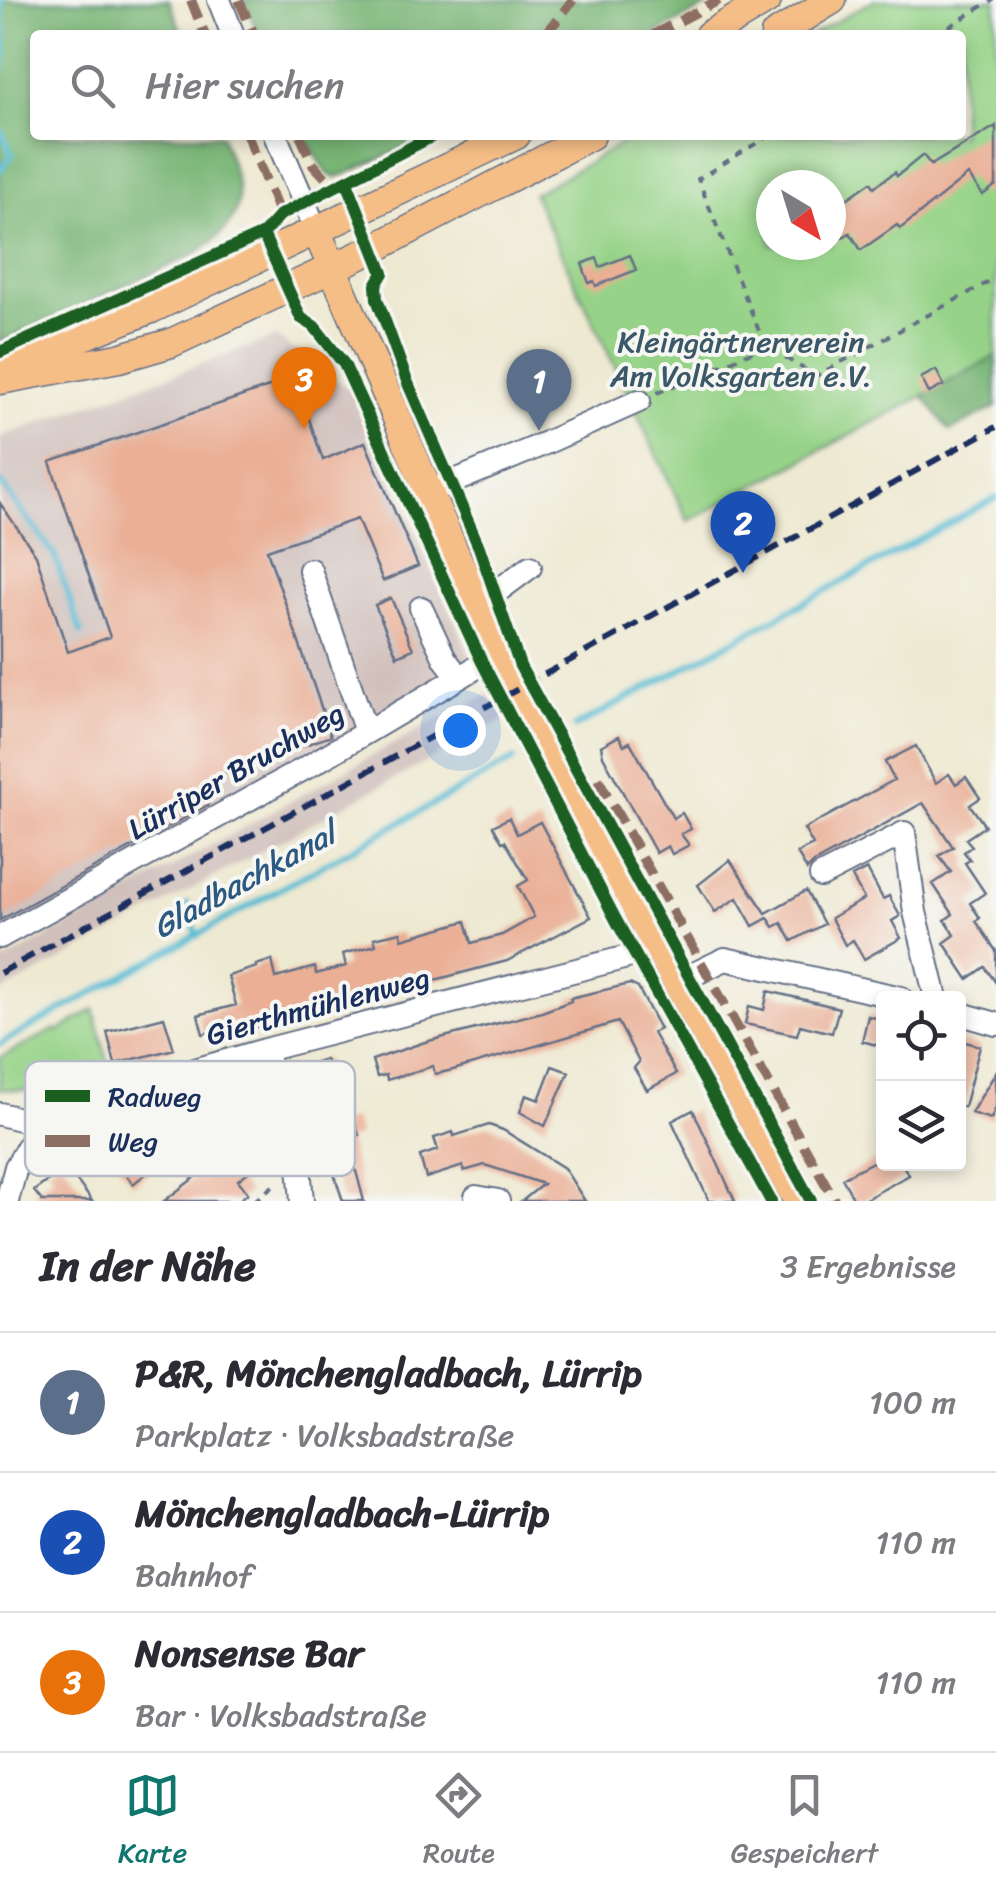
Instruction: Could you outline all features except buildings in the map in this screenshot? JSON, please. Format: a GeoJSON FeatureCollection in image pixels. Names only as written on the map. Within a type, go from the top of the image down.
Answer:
{"type":"FeatureCollection","features":[{"type":"Feature","properties":{"kind":"main road"},"geometry":{"type":"LineString","coordinates":[[717,30],[766,0]]}},
{"type":"Feature","properties":{"kind":"main road"},"geometry":{"type":"LineString","coordinates":[[782,30],[832,0]]}},
{"type":"Feature","properties":{"kind":"main road"},"geometry":{"type":"LineString","coordinates":[[0,370],[151,309],[506,140]]}},
{"type":"Feature","properties":{"kind":"main road"},"geometry":{"type":"LineString","coordinates":[[0,380],[119,358],[171,343],[331,268],[581,140]]}},
{"type":"Feature","properties":{"kind":"main road"},"geometry":{"type":"LineString","coordinates":[[317,232],[499,654],[798,1201]]}},
{"type":"Feature","properties":{"kind":"street"},"geometry":{"type":"LineString","coordinates":[[219,0],[231,30]]}},
{"type":"Feature","properties":{"kind":"street"},"geometry":{"type":"LineString","coordinates":[[276,140],[317,232]]}},
{"type":"Feature","properties":{"kind":"street"},"geometry":{"type":"LineString","coordinates":[[431,490],[639,400]]}},
{"type":"Feature","properties":{"kind":"street"},"geometry":{"type":"LineString","coordinates":[[478,600],[495,593],[530,567]]}},
{"type":"Feature","properties":{"kind":"street"},"geometry":{"type":"LineString","coordinates":[[310,570],[366,732]]}},
{"type":"Feature","properties":{"kind":"street"},"geometry":{"type":"LineString","coordinates":[[421,608],[445,659],[458,676]]}},
{"type":"Feature","properties":{"kind":"street","name":"Lürriper Bruchweg"},"geometry":{"type":"LineString","coordinates":[[0,937],[499,654]]}},
{"type":"Feature","properties":{"kind":"street"},"geometry":{"type":"LineString","coordinates":[[821,876],[904,833],[915,912],[934,991]]}},
{"type":"Feature","properties":{"kind":"street","name":"Gierthmühlenweg"},"geometry":{"type":"LineString","coordinates":[[226,1061],[636,955],[657,944]]}},
{"type":"Feature","properties":{"kind":"street"},"geometry":{"type":"LineString","coordinates":[[678,982],[725,959],[876,992]]}},
{"type":"Feature","properties":{"kind":"street"},"geometry":{"type":"LineString","coordinates":[[966,1015],[996,1024]]}},
{"type":"Feature","properties":{"kind":"street"},"geometry":{"type":"LineString","coordinates":[[265,1050],[268,1061]]}},
{"type":"Feature","properties":{"kind":"street"},"geometry":{"type":"LineString","coordinates":[[0,1114],[25,1120]]}},
{"type":"Feature","properties":{"kind":"street"},"geometry":{"type":"LineString","coordinates":[[7,1201],[16,1167],[25,1152]]}},
{"type":"Feature","properties":{"kind":"street"},"geometry":{"type":"LineString","coordinates":[[299,1176],[302,1201]]}},
{"type":"Feature","properties":{"kind":"path"},"geometry":{"type":"LineString","coordinates":[[943,30],[993,0]]}},
{"type":"Feature","properties":{"kind":"path"},"geometry":{"type":"LineString","coordinates":[[762,140],[698,178],[765,346],[816,376],[996,278]]}},
{"type":"Feature","properties":{"kind":"path"},"geometry":{"type":"LineString","coordinates":[[639,400],[765,346]]}},
{"type":"Feature","properties":{"kind":"path"},"geometry":{"type":"LineString","coordinates":[[254,1201],[285,1176]]}},
{"type":"Feature","properties":{"kind":"shaded area"},"geometry":{"type":"Polygon","coordinates":[[[276,337],[352,391],[481,679],[0,947],[0,437],[276,337]]]}},
{"type":"Feature","properties":{"kind":"shaded area"},"geometry":{"type":"Polygon","coordinates":[[[491,693],[505,719],[0,993],[0,963],[491,693]]]}},
{"type":"Feature","properties":{"kind":"green space"},"geometry":{"type":"Polygon","coordinates":[[[0,0],[169,0],[181,30],[30,30],[30,140],[223,140],[238,190],[233,217],[225,230],[191,256],[0,342],[0,0]]]}},
{"type":"Feature","properties":{"kind":"green space"},"geometry":{"type":"Polygon","coordinates":[[[244,0],[719,0],[662,30],[257,30],[244,0]]]}},
{"type":"Feature","properties":{"kind":"green space","name":"Kleingärtnerverein Am Volksgarten e.V."},"geometry":{"type":"Polygon","coordinates":[[[874,0],[996,0],[996,357],[688,521],[533,194],[628,140],[966,140],[966,30],[821,30],[874,0]]]}},
{"type":"Feature","properties":{"kind":"green space"},"geometry":{"type":"Polygon","coordinates":[[[306,140],[423,140],[336,178],[328,174],[306,140]]]}},
{"type":"Feature","properties":{"kind":"green space"},"geometry":{"type":"Polygon","coordinates":[[[996,356],[996,407],[950,431],[923,396],[996,356]]]}},
{"type":"Feature","properties":{"kind":"green space"},"geometry":{"type":"Polygon","coordinates":[[[94,1009],[107,1061],[25,1061],[25,1090],[0,1089],[0,1058],[56,1029],[59,1031],[94,1009]]]}},
{"type":"Feature","properties":{"kind":"waterway"},"geometry":{"type":"LineString","coordinates":[[0,74],[5,47],[1,0]]}},
{"type":"Feature","properties":{"kind":"waterway"},"geometry":{"type":"LineString","coordinates":[[0,129],[12,155],[0,170]]}},
{"type":"Feature","properties":{"kind":"waterway"},"geometry":{"type":"LineString","coordinates":[[0,482],[54,554],[81,633]]}},
{"type":"Feature","properties":{"kind":"waterway","name":"Gladbachkanal"},"geometry":{"type":"LineString","coordinates":[[575,727],[996,498]]}},
{"type":"Feature","properties":{"kind":"waterway","name":"Gladbachkanal"},"geometry":{"type":"LineString","coordinates":[[0,1044],[513,760]]}},
{"type":"Feature","properties":{"kind":"waterway"},"geometry":{"type":"LineString","coordinates":[[188,904],[197,936]]}},
{"type":"Feature","properties":{"kind":"railway"},"geometry":{"type":"LineString","coordinates":[[0,973],[996,427]]}},
{"type":"Feature","properties":{"kind":"marked path"},"geometry":{"type":"LineString","coordinates":[[191,0],[203,30]]}},
{"type":"Feature","properties":{"kind":"marked path"},"geometry":{"type":"LineString","coordinates":[[239,0],[252,30]]}},
{"type":"Feature","properties":{"kind":"marked path"},"geometry":{"type":"LineString","coordinates":[[549,30],[573,0]]}},
{"type":"Feature","properties":{"kind":"marked path"},"geometry":{"type":"LineString","coordinates":[[662,30],[719,0]]}},
{"type":"Feature","properties":{"kind":"marked path"},"geometry":{"type":"LineString","coordinates":[[249,140],[280,215]]}},
{"type":"Feature","properties":{"kind":"marked path"},"geometry":{"type":"LineString","coordinates":[[302,140],[313,164],[335,188]]}},
{"type":"Feature","properties":{"kind":"marked path"},"geometry":{"type":"LineString","coordinates":[[598,779],[835,1201]]}},
{"type":"Feature","properties":{"kind":"cycle path"},"geometry":{"type":"LineString","coordinates":[[0,352],[263,234],[280,215],[425,140]]}},
{"type":"Feature","properties":{"kind":"cycle path"},"geometry":{"type":"LineString","coordinates":[[347,182],[383,273],[376,285],[377,299],[407,381],[479,547],[520,666],[811,1201]]}},
{"type":"Feature","properties":{"kind":"cycle path"},"geometry":{"type":"LineString","coordinates":[[263,234],[301,318],[314,326],[344,364],[482,662],[616,920],[771,1201]]}},
{"type":"Feature","properties":{"kind":"place","name":"Nonsense Bar"},"geometry":{"type":"Point","coordinates":[304,429]}},
{"type":"Feature","properties":{"kind":"place","name":"P&R, Mönchengladbach, Lürrip"},"geometry":{"type":"Point","coordinates":[539,431]}},
{"type":"Feature","properties":{"kind":"place","name":"Mönchengladbach-Lürrip"},"geometry":{"type":"Point","coordinates":[743,573]}}]}
